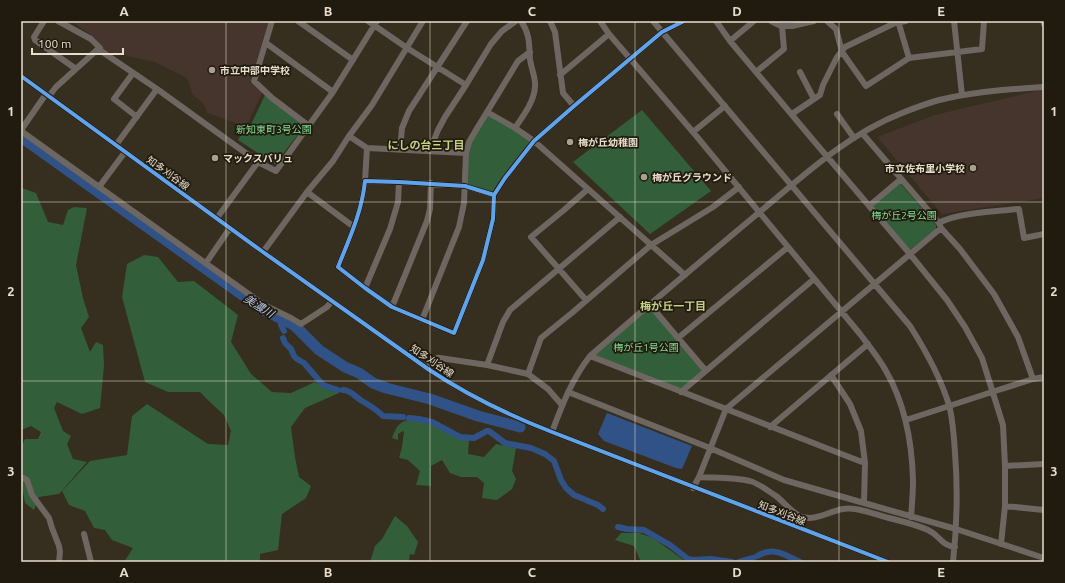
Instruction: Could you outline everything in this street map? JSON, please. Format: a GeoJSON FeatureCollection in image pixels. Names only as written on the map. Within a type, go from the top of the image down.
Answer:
{"type":"FeatureCollection","features":[{"type":"Feature","properties":{"kind":"street"},"geometry":{"type":"LineString","coordinates":[[44,21],[34,37],[35,40],[76,69]]}},
{"type":"Feature","properties":{"kind":"street"},"geometry":{"type":"LineString","coordinates":[[58,21],[91,39],[100,48],[98,49],[157,89],[258,162],[276,171],[333,92],[375,23]]}},
{"type":"Feature","properties":{"kind":"street"},"geometry":{"type":"LineString","coordinates":[[272,21],[254,81],[272,98],[309,126]]}},
{"type":"Feature","properties":{"kind":"street"},"geometry":{"type":"LineString","coordinates":[[298,21],[353,60]]}},
{"type":"Feature","properties":{"kind":"street"},"geometry":{"type":"LineString","coordinates":[[368,21],[375,23],[407,48],[466,85]]}},
{"type":"Feature","properties":{"kind":"street"},"geometry":{"type":"LineString","coordinates":[[263,252],[307,192],[333,161],[372,105],[423,21]]}},
{"type":"Feature","properties":{"kind":"street"},"geometry":{"type":"LineString","coordinates":[[400,150],[402,128],[409,111],[466,21]]}},
{"type":"Feature","properties":{"kind":"street"},"geometry":{"type":"LineString","coordinates":[[433,151],[434,140],[445,116],[495,38],[516,21]]}},
{"type":"Feature","properties":{"kind":"street"},"geometry":{"type":"LineString","coordinates":[[515,128],[532,101],[536,86],[530,59],[528,36],[526,28],[521,21]]}},
{"type":"Feature","properties":{"kind":"street"},"geometry":{"type":"LineString","coordinates":[[550,21],[556,32],[563,93],[574,106]]}},
{"type":"Feature","properties":{"kind":"street"},"geometry":{"type":"LineString","coordinates":[[600,21],[609,34],[739,187],[880,360],[893,385],[906,420],[913,481],[911,517]]}},
{"type":"Feature","properties":{"kind":"street"},"geometry":{"type":"LineString","coordinates":[[653,21],[910,326],[924,348],[936,371],[949,406],[954,438],[957,482],[956,529],[953,562]]}},
{"type":"Feature","properties":{"kind":"street"},"geometry":{"type":"LineString","coordinates":[[368,148],[361,208],[338,268],[392,307],[454,333],[483,260],[493,220],[494,195],[505,178],[534,141],[662,32],[684,21]]}},
{"type":"Feature","properties":{"kind":"street"},"geometry":{"type":"LineString","coordinates":[[716,21],[730,41],[948,300],[982,358],[1003,425],[1005,466],[1001,544]]}},
{"type":"Feature","properties":{"kind":"street"},"geometry":{"type":"LineString","coordinates":[[730,41],[754,21]]}},
{"type":"Feature","properties":{"kind":"street"},"geometry":{"type":"LineString","coordinates":[[771,21],[782,26],[792,26],[814,21]]}},
{"type":"Feature","properties":{"kind":"street"},"geometry":{"type":"LineString","coordinates":[[828,21],[836,29],[842,51],[866,86],[909,58],[982,50],[984,21]]}},
{"type":"Feature","properties":{"kind":"street"},"geometry":{"type":"LineString","coordinates":[[898,21],[909,58]]}},
{"type":"Feature","properties":{"kind":"street"},"geometry":{"type":"LineString","coordinates":[[792,114],[820,95],[823,85],[837,57],[845,47],[898,21],[906,21]]}},
{"type":"Feature","properties":{"kind":"street"},"geometry":{"type":"LineString","coordinates":[[954,21],[962,95]]}},
{"type":"Feature","properties":{"kind":"street"},"geometry":{"type":"LineString","coordinates":[[756,72],[784,49],[782,26]]}},
{"type":"Feature","properties":{"kind":"street"},"geometry":{"type":"LineString","coordinates":[[560,75],[609,34]]}},
{"type":"Feature","properties":{"kind":"street"},"geometry":{"type":"LineString","coordinates":[[266,43],[333,92]]}},
{"type":"Feature","properties":{"kind":"street"},"geometry":{"type":"LineString","coordinates":[[98,49],[48,95],[21,130],[264,305],[292,318],[301,324],[327,307],[332,301]]}},
{"type":"Feature","properties":{"kind":"street"},"geometry":{"type":"LineString","coordinates":[[422,320],[459,227],[464,203],[466,153],[470,142],[518,61],[530,52]]}},
{"type":"Feature","properties":{"kind":"street"},"geometry":{"type":"LineString","coordinates":[[800,72],[814,99]]}},
{"type":"Feature","properties":{"kind":"street"},"geometry":{"type":"LineString","coordinates":[[133,73],[114,99],[137,117]]}},
{"type":"Feature","properties":{"kind":"street","name":"知多刈谷線"},"geometry":{"type":"LineString","coordinates":[[21,76],[124,152],[425,367],[477,399],[524,421],[789,525],[888,562]]}},
{"type":"Feature","properties":{"kind":"street"},"geometry":{"type":"LineString","coordinates":[[552,432],[568,392],[579,371],[590,356],[826,156],[862,133],[893,117],[920,106],[947,98],[984,91],[1044,87]]}},
{"type":"Feature","properties":{"kind":"street"},"geometry":{"type":"LineString","coordinates":[[116,145],[157,89]]}},
{"type":"Feature","properties":{"kind":"street"},"geometry":{"type":"LineString","coordinates":[[693,132],[725,106]]}},
{"type":"Feature","properties":{"kind":"street"},"geometry":{"type":"LineString","coordinates":[[487,112],[534,141],[685,274]]}},
{"type":"Feature","properties":{"kind":"street"},"geometry":{"type":"LineString","coordinates":[[837,114],[854,138]]}},
{"type":"Feature","properties":{"kind":"street"},"geometry":{"type":"LineString","coordinates":[[862,133],[960,249],[994,294],[1018,337],[1033,380]]}},
{"type":"Feature","properties":{"kind":"street"},"geometry":{"type":"LineString","coordinates":[[350,136],[368,148],[466,153]]}},
{"type":"Feature","properties":{"kind":"street"},"geometry":{"type":"LineString","coordinates":[[99,187],[124,152]]}},
{"type":"Feature","properties":{"kind":"street"},"geometry":{"type":"LineString","coordinates":[[217,218],[258,162]]}},
{"type":"Feature","properties":{"kind":"street"},"geometry":{"type":"LineString","coordinates":[[869,206],[901,179]]}},
{"type":"Feature","properties":{"kind":"street"},"geometry":{"type":"LineString","coordinates":[[365,181],[465,186],[494,195]]}},
{"type":"Feature","properties":{"kind":"street"},"geometry":{"type":"LineString","coordinates":[[365,288],[390,229],[398,202],[399,182]]}},
{"type":"Feature","properties":{"kind":"street"},"geometry":{"type":"LineString","coordinates":[[392,307],[427,221],[430,209],[431,184]]}},
{"type":"Feature","properties":{"kind":"street"},"geometry":{"type":"LineString","coordinates":[[528,374],[541,338],[651,245],[713,207],[739,187]]}},
{"type":"Feature","properties":{"kind":"street"},"geometry":{"type":"LineString","coordinates":[[586,300],[531,238],[588,189]]}},
{"type":"Feature","properties":{"kind":"street"},"geometry":{"type":"LineString","coordinates":[[307,192],[354,227]]}},
{"type":"Feature","properties":{"kind":"street"},"geometry":{"type":"LineString","coordinates":[[694,488],[726,409],[910,254],[940,225],[943,220],[988,212],[1019,209],[1024,238],[1044,234]]}},
{"type":"Feature","properties":{"kind":"street"},"geometry":{"type":"LineString","coordinates":[[487,365],[503,322],[510,310],[620,217]]}},
{"type":"Feature","properties":{"kind":"street"},"geometry":{"type":"LineString","coordinates":[[206,263],[230,228]]}},
{"type":"Feature","properties":{"kind":"street"},"geometry":{"type":"LineString","coordinates":[[678,338],[788,247]]}},
{"type":"Feature","properties":{"kind":"street"},"geometry":{"type":"LineString","coordinates":[[681,392],[814,279]]}},
{"type":"Feature","properties":{"kind":"street"},"geometry":{"type":"LineString","coordinates":[[650,305],[706,371]]}},
{"type":"Feature","properties":{"kind":"street"},"geometry":{"type":"LineString","coordinates":[[770,427],[868,344]]}},
{"type":"Feature","properties":{"kind":"street"},"geometry":{"type":"LineString","coordinates":[[590,356],[770,427],[865,462]]}},
{"type":"Feature","properties":{"kind":"street"},"geometry":{"type":"LineString","coordinates":[[425,367],[430,360],[435,358],[487,365],[528,374],[548,389],[562,405]]}},
{"type":"Feature","properties":{"kind":"street"},"geometry":{"type":"LineString","coordinates":[[831,375],[850,404],[861,431],[865,462],[864,503]]}},
{"type":"Feature","properties":{"kind":"street"},"geometry":{"type":"LineString","coordinates":[[906,420],[1044,377]]}},
{"type":"Feature","properties":{"kind":"street"},"geometry":{"type":"LineString","coordinates":[[568,392],[710,448],[784,480],[956,529],[1044,558]]}},
{"type":"Feature","properties":{"kind":"street"},"geometry":{"type":"LineString","coordinates":[[1005,466],[1044,464]]}},
{"type":"Feature","properties":{"kind":"street"},"geometry":{"type":"LineString","coordinates":[[699,477],[736,479],[763,487],[788,506],[795,514],[802,517],[814,518],[841,509],[854,509],[920,526],[933,532],[941,539],[943,543],[948,546],[955,547]]}},
{"type":"Feature","properties":{"kind":"street"},"geometry":{"type":"LineString","coordinates":[[23,478],[28,481],[32,495],[49,518],[59,546],[59,562]]}},
{"type":"Feature","properties":{"kind":"street"},"geometry":{"type":"LineString","coordinates":[[1004,506],[1044,510]]}},
{"type":"Feature","properties":{"kind":"street"},"geometry":{"type":"LineString","coordinates":[[789,525],[795,514]]}},
{"type":"Feature","properties":{"kind":"street"},"geometry":{"type":"LineString","coordinates":[[84,534],[91,562]]}},
{"type":"Feature","properties":{"kind":"shaded area","name":"市立中部中学校"},"geometry":{"type":"Polygon","coordinates":[[[71,21],[269,21],[250,82],[262,93],[246,127],[208,113],[203,103],[193,95],[187,78],[155,62],[105,51],[95,38],[71,21]]]}},
{"type":"Feature","properties":{"kind":"shaded area","name":"市立佐布里小学校"},"geometry":{"type":"Polygon","coordinates":[[[1044,89],[1044,198],[942,214],[877,137],[935,115],[1044,89]]]}},
{"type":"Feature","properties":{"kind":"green space","name":"新知東町3号公園"},"geometry":{"type":"Polygon","coordinates":[[[265,95],[307,123],[275,164],[238,140],[243,130],[248,131],[265,95]]]}},
{"type":"Feature","properties":{"kind":"green space","name":"梅が丘グラウンド"},"geometry":{"type":"Polygon","coordinates":[[[642,110],[711,191],[650,234],[573,162],[642,110]]]}},
{"type":"Feature","properties":{"kind":"green space"},"geometry":{"type":"Polygon","coordinates":[[[487,112],[534,141],[494,195],[465,186],[466,153],[487,112]]]}},
{"type":"Feature","properties":{"kind":"green space","name":"梅が丘2号公園"},"geometry":{"type":"Polygon","coordinates":[[[899,184],[901,184],[936,225],[936,229],[911,249],[908,249],[874,208],[874,205],[899,184]]]}},
{"type":"Feature","properties":{"kind":"green space"},"geometry":{"type":"Polygon","coordinates":[[[22,188],[36,193],[48,222],[63,225],[68,210],[74,207],[87,208],[76,265],[83,298],[89,317],[81,328],[90,352],[96,342],[103,345],[104,366],[100,408],[82,414],[57,402],[54,408],[63,431],[71,436],[67,444],[73,459],[87,462],[59,494],[39,497],[34,510],[25,503],[21,484],[21,448],[25,439],[38,439],[41,432],[31,426],[21,430],[22,188]]]}},
{"type":"Feature","properties":{"kind":"green space"},"geometry":{"type":"Polygon","coordinates":[[[144,255],[158,257],[178,282],[194,281],[238,315],[231,342],[251,374],[272,392],[291,393],[315,382],[326,389],[339,393],[305,408],[291,427],[299,477],[311,486],[306,498],[282,514],[278,550],[260,554],[260,562],[124,562],[133,548],[112,540],[105,530],[94,528],[85,511],[69,505],[62,491],[90,461],[127,455],[132,416],[147,404],[208,444],[228,445],[231,431],[224,415],[200,392],[168,392],[145,382],[122,297],[127,264],[144,255]]]}},
{"type":"Feature","properties":{"kind":"green space","name":"梅が丘1号公園"},"geometry":{"type":"Polygon","coordinates":[[[650,305],[706,371],[681,392],[590,356],[650,305]]]}},
{"type":"Feature","properties":{"kind":"green space"},"geometry":{"type":"Polygon","coordinates":[[[407,420],[423,421],[441,428],[459,438],[469,440],[468,454],[484,457],[496,444],[516,448],[512,471],[516,479],[512,489],[497,500],[482,498],[484,483],[477,477],[461,477],[450,473],[442,460],[431,466],[431,486],[416,485],[420,471],[408,460],[399,457],[404,432],[403,431],[398,434],[398,440],[392,438],[397,427],[407,420]]]}},
{"type":"Feature","properties":{"kind":"green space"},"geometry":{"type":"Polygon","coordinates":[[[395,516],[407,526],[418,542],[414,555],[410,554],[409,560],[412,562],[370,562],[375,546],[382,539],[395,516]]]}},
{"type":"Feature","properties":{"kind":"green space"},"geometry":{"type":"Polygon","coordinates":[[[621,533],[639,533],[653,538],[685,561],[738,562],[641,562],[634,546],[615,540],[621,533]]]}},
{"type":"Feature","properties":{"kind":"water"},"geometry":{"type":"Polygon","coordinates":[[[607,413],[692,446],[682,469],[604,441],[598,434],[607,413]]]}},
{"type":"Feature","properties":{"kind":"waterway","name":"美濃川"},"geometry":{"type":"LineString","coordinates":[[21,137],[262,309],[294,325],[319,350],[345,367],[359,373],[373,383],[386,388],[430,399],[478,416],[520,427]]}},
{"type":"Feature","properties":{"kind":"waterway"},"geometry":{"type":"LineString","coordinates":[[281,325],[284,331]]}},
{"type":"Feature","properties":{"kind":"waterway"},"geometry":{"type":"LineString","coordinates":[[283,338],[294,356],[304,363],[323,385],[338,390]]}},
{"type":"Feature","properties":{"kind":"waterway"},"geometry":{"type":"LineString","coordinates":[[343,390],[351,392],[376,409],[383,416],[403,417]]}},
{"type":"Feature","properties":{"kind":"waterway"},"geometry":{"type":"LineString","coordinates":[[409,418],[432,422],[460,437],[474,438],[489,431],[505,443],[531,448],[545,454],[554,461],[561,480],[566,488],[574,495],[598,505],[603,509]]}},
{"type":"Feature","properties":{"kind":"waterway"},"geometry":{"type":"LineString","coordinates":[[618,527],[644,530],[670,545],[688,559],[711,559],[732,562]]}},
{"type":"Feature","properties":{"kind":"waterway"},"geometry":{"type":"LineString","coordinates":[[757,556],[763,553],[774,552],[784,554],[800,562]]}},
{"type":"Feature","properties":{"kind":"waterway"},"geometry":{"type":"LineString","coordinates":[[739,562],[753,558]]}},
{"type":"Feature","properties":{"kind":"cycle path"},"geometry":{"type":"LineString","coordinates":[[494,195],[465,186],[365,181],[358,214],[351,236],[338,267],[392,307],[454,333],[483,260],[493,219],[494,195],[505,178],[534,141],[662,32],[684,21]]}},
{"type":"Feature","properties":{"kind":"cycle path"},"geometry":{"type":"LineString","coordinates":[[21,76],[263,252],[428,369],[488,404],[536,425],[888,562]]}},
{"type":"Feature","properties":{"kind":"place","name":"市立中部中学校"},"geometry":{"type":"Point","coordinates":[212,70]}},
{"type":"Feature","properties":{"kind":"place","name":"梅が丘幼稚園"},"geometry":{"type":"Point","coordinates":[570,142]}},
{"type":"Feature","properties":{"kind":"place","name":"マックスバリュ"},"geometry":{"type":"Point","coordinates":[215,158]}},
{"type":"Feature","properties":{"kind":"place","name":"市立佐布里小学校"},"geometry":{"type":"Point","coordinates":[973,168]}},
{"type":"Feature","properties":{"kind":"place","name":"梅が丘グラウンド"},"geometry":{"type":"Point","coordinates":[644,177]}},
{"type":"Feature","properties":{"kind":"district","name":"にしの台三丁目"},"geometry":{"type":"Point","coordinates":[426,145]}},
{"type":"Feature","properties":{"kind":"district","name":"梅が丘一丁目"},"geometry":{"type":"Point","coordinates":[673,306]}}]}
